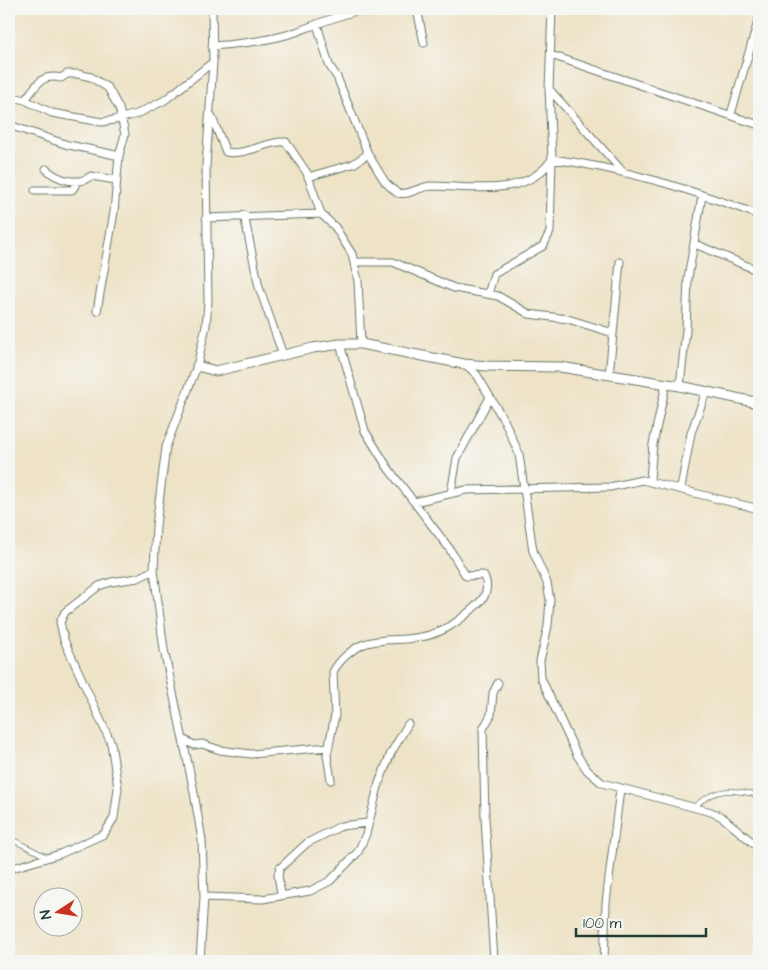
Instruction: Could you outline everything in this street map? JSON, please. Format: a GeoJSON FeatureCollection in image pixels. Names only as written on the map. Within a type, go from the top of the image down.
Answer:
{"type":"FeatureCollection","features":[{"type":"Feature","properties":{"kind":"street"},"geometry":{"type":"LineString","coordinates":[[200,961],[204,897],[202,840],[164,650],[154,570],[156,526],[166,447],[197,366],[206,326],[208,302],[206,166],[212,62],[212,9]]}},
{"type":"Feature","properties":{"kind":"street"},"geometry":{"type":"LineString","coordinates":[[417,9],[424,44]]}},
{"type":"Feature","properties":{"kind":"street"},"geometry":{"type":"LineString","coordinates":[[488,294],[494,274],[534,252],[547,240],[550,232],[552,159],[549,89],[552,9]]}},
{"type":"Feature","properties":{"kind":"street"},"geometry":{"type":"LineString","coordinates":[[212,46],[245,44],[295,32],[359,10]]}},
{"type":"Feature","properties":{"kind":"street"},"geometry":{"type":"LineString","coordinates":[[731,114],[758,18]]}},
{"type":"Feature","properties":{"kind":"street"},"geometry":{"type":"LineString","coordinates":[[317,24],[329,65],[336,77],[368,154],[385,182],[400,194],[425,187],[481,189],[505,186],[534,177],[542,172],[552,159]]}},
{"type":"Feature","properties":{"kind":"street"},"geometry":{"type":"LineString","coordinates":[[551,55],[731,114],[759,126]]}},
{"type":"Feature","properties":{"kind":"street"},"geometry":{"type":"LineString","coordinates":[[9,96],[25,100],[52,113],[102,122],[122,119],[165,100],[212,62]]}},
{"type":"Feature","properties":{"kind":"street"},"geometry":{"type":"LineString","coordinates":[[25,100],[40,79],[52,76],[61,78],[67,74],[78,74],[90,77],[108,88],[122,119],[125,134],[119,156],[105,273],[97,312]]}},
{"type":"Feature","properties":{"kind":"street"},"geometry":{"type":"LineString","coordinates":[[549,89],[624,173]]}},
{"type":"Feature","properties":{"kind":"street"},"geometry":{"type":"LineString","coordinates":[[210,108],[216,131],[226,152],[255,150],[279,142],[286,142],[308,177],[321,214],[342,237],[355,262],[361,344]]}},
{"type":"Feature","properties":{"kind":"street"},"geometry":{"type":"LineString","coordinates":[[9,125],[68,145],[77,145],[91,151],[119,156]]}},
{"type":"Feature","properties":{"kind":"street"},"geometry":{"type":"LineString","coordinates":[[308,177],[318,172],[348,166],[368,154]]}},
{"type":"Feature","properties":{"kind":"street"},"geometry":{"type":"LineString","coordinates":[[552,159],[581,163],[670,184],[759,215]]}},
{"type":"Feature","properties":{"kind":"street"},"geometry":{"type":"LineString","coordinates":[[46,170],[51,174],[74,181],[84,181],[91,176],[116,180]]}},
{"type":"Feature","properties":{"kind":"street"},"geometry":{"type":"LineString","coordinates":[[35,190],[72,190],[75,186],[74,181]]}},
{"type":"Feature","properties":{"kind":"street"},"geometry":{"type":"LineString","coordinates":[[680,386],[686,330],[688,278],[696,244],[702,196]]}},
{"type":"Feature","properties":{"kind":"street"},"geometry":{"type":"LineString","coordinates":[[206,218],[244,215],[296,216],[321,214]]}},
{"type":"Feature","properties":{"kind":"street"},"geometry":{"type":"LineString","coordinates":[[244,215],[259,287],[283,355]]}},
{"type":"Feature","properties":{"kind":"street"},"geometry":{"type":"LineString","coordinates":[[696,244],[759,271]]}},
{"type":"Feature","properties":{"kind":"street"},"geometry":{"type":"LineString","coordinates":[[355,262],[393,262],[454,288],[488,294],[508,300],[529,314],[568,319],[613,333]]}},
{"type":"Feature","properties":{"kind":"street"},"geometry":{"type":"LineString","coordinates":[[609,375],[620,262]]}},
{"type":"Feature","properties":{"kind":"street"},"geometry":{"type":"LineString","coordinates":[[197,366],[216,371],[340,344],[361,344],[464,364],[560,367],[680,386],[759,403]]}},
{"type":"Feature","properties":{"kind":"street"},"geometry":{"type":"LineString","coordinates":[[332,780],[327,755],[336,715],[333,672],[337,664],[363,645],[376,641],[407,639],[446,630],[482,599],[487,590],[485,577],[482,575],[466,576],[462,572],[449,548],[388,468],[362,425],[340,344]]}},
{"type":"Feature","properties":{"kind":"street"},"geometry":{"type":"LineString","coordinates":[[464,364],[477,375],[512,436],[519,454],[533,551],[547,583],[550,600],[548,626],[540,662],[542,682],[577,755],[587,770],[602,783],[620,789],[695,806],[722,817],[759,848]]}},
{"type":"Feature","properties":{"kind":"street"},"geometry":{"type":"LineString","coordinates":[[650,480],[653,444],[666,384]]}},
{"type":"Feature","properties":{"kind":"street"},"geometry":{"type":"LineString","coordinates":[[681,488],[691,432],[706,392]]}},
{"type":"Feature","properties":{"kind":"street"},"geometry":{"type":"LineString","coordinates":[[451,493],[457,458],[490,399]]}},
{"type":"Feature","properties":{"kind":"street"},"geometry":{"type":"LineString","coordinates":[[414,502],[451,493],[488,489],[525,490],[575,486],[610,487],[650,480],[759,509]]}},
{"type":"Feature","properties":{"kind":"street"},"geometry":{"type":"LineString","coordinates":[[9,869],[49,858],[104,834],[114,818],[118,788],[111,743],[64,640],[60,622],[65,612],[98,586],[138,578],[154,570]]}},
{"type":"Feature","properties":{"kind":"street"},"geometry":{"type":"LineString","coordinates":[[494,961],[485,818],[483,729],[491,715],[493,693],[498,683]]}},
{"type":"Feature","properties":{"kind":"street"},"geometry":{"type":"LineString","coordinates":[[204,897],[262,899],[281,894],[310,891],[330,881],[358,852],[366,834],[379,783],[391,753],[408,724]]}},
{"type":"Feature","properties":{"kind":"street"},"geometry":{"type":"LineString","coordinates":[[183,740],[194,745],[202,744],[220,750],[251,754],[329,747]]}},
{"type":"Feature","properties":{"kind":"street"},"geometry":{"type":"LineString","coordinates":[[604,961],[606,903],[620,789]]}},
{"type":"Feature","properties":{"kind":"street"},"geometry":{"type":"LineString","coordinates":[[281,894],[278,875],[280,868],[307,843],[340,826],[368,823]]}},
{"type":"Feature","properties":{"kind":"lane"},"geometry":{"type":"LineString","coordinates":[[695,806],[708,795],[718,791],[739,791],[759,794]]}},
{"type":"Feature","properties":{"kind":"lane"},"geometry":{"type":"LineString","coordinates":[[9,838],[49,858]]}}]}
